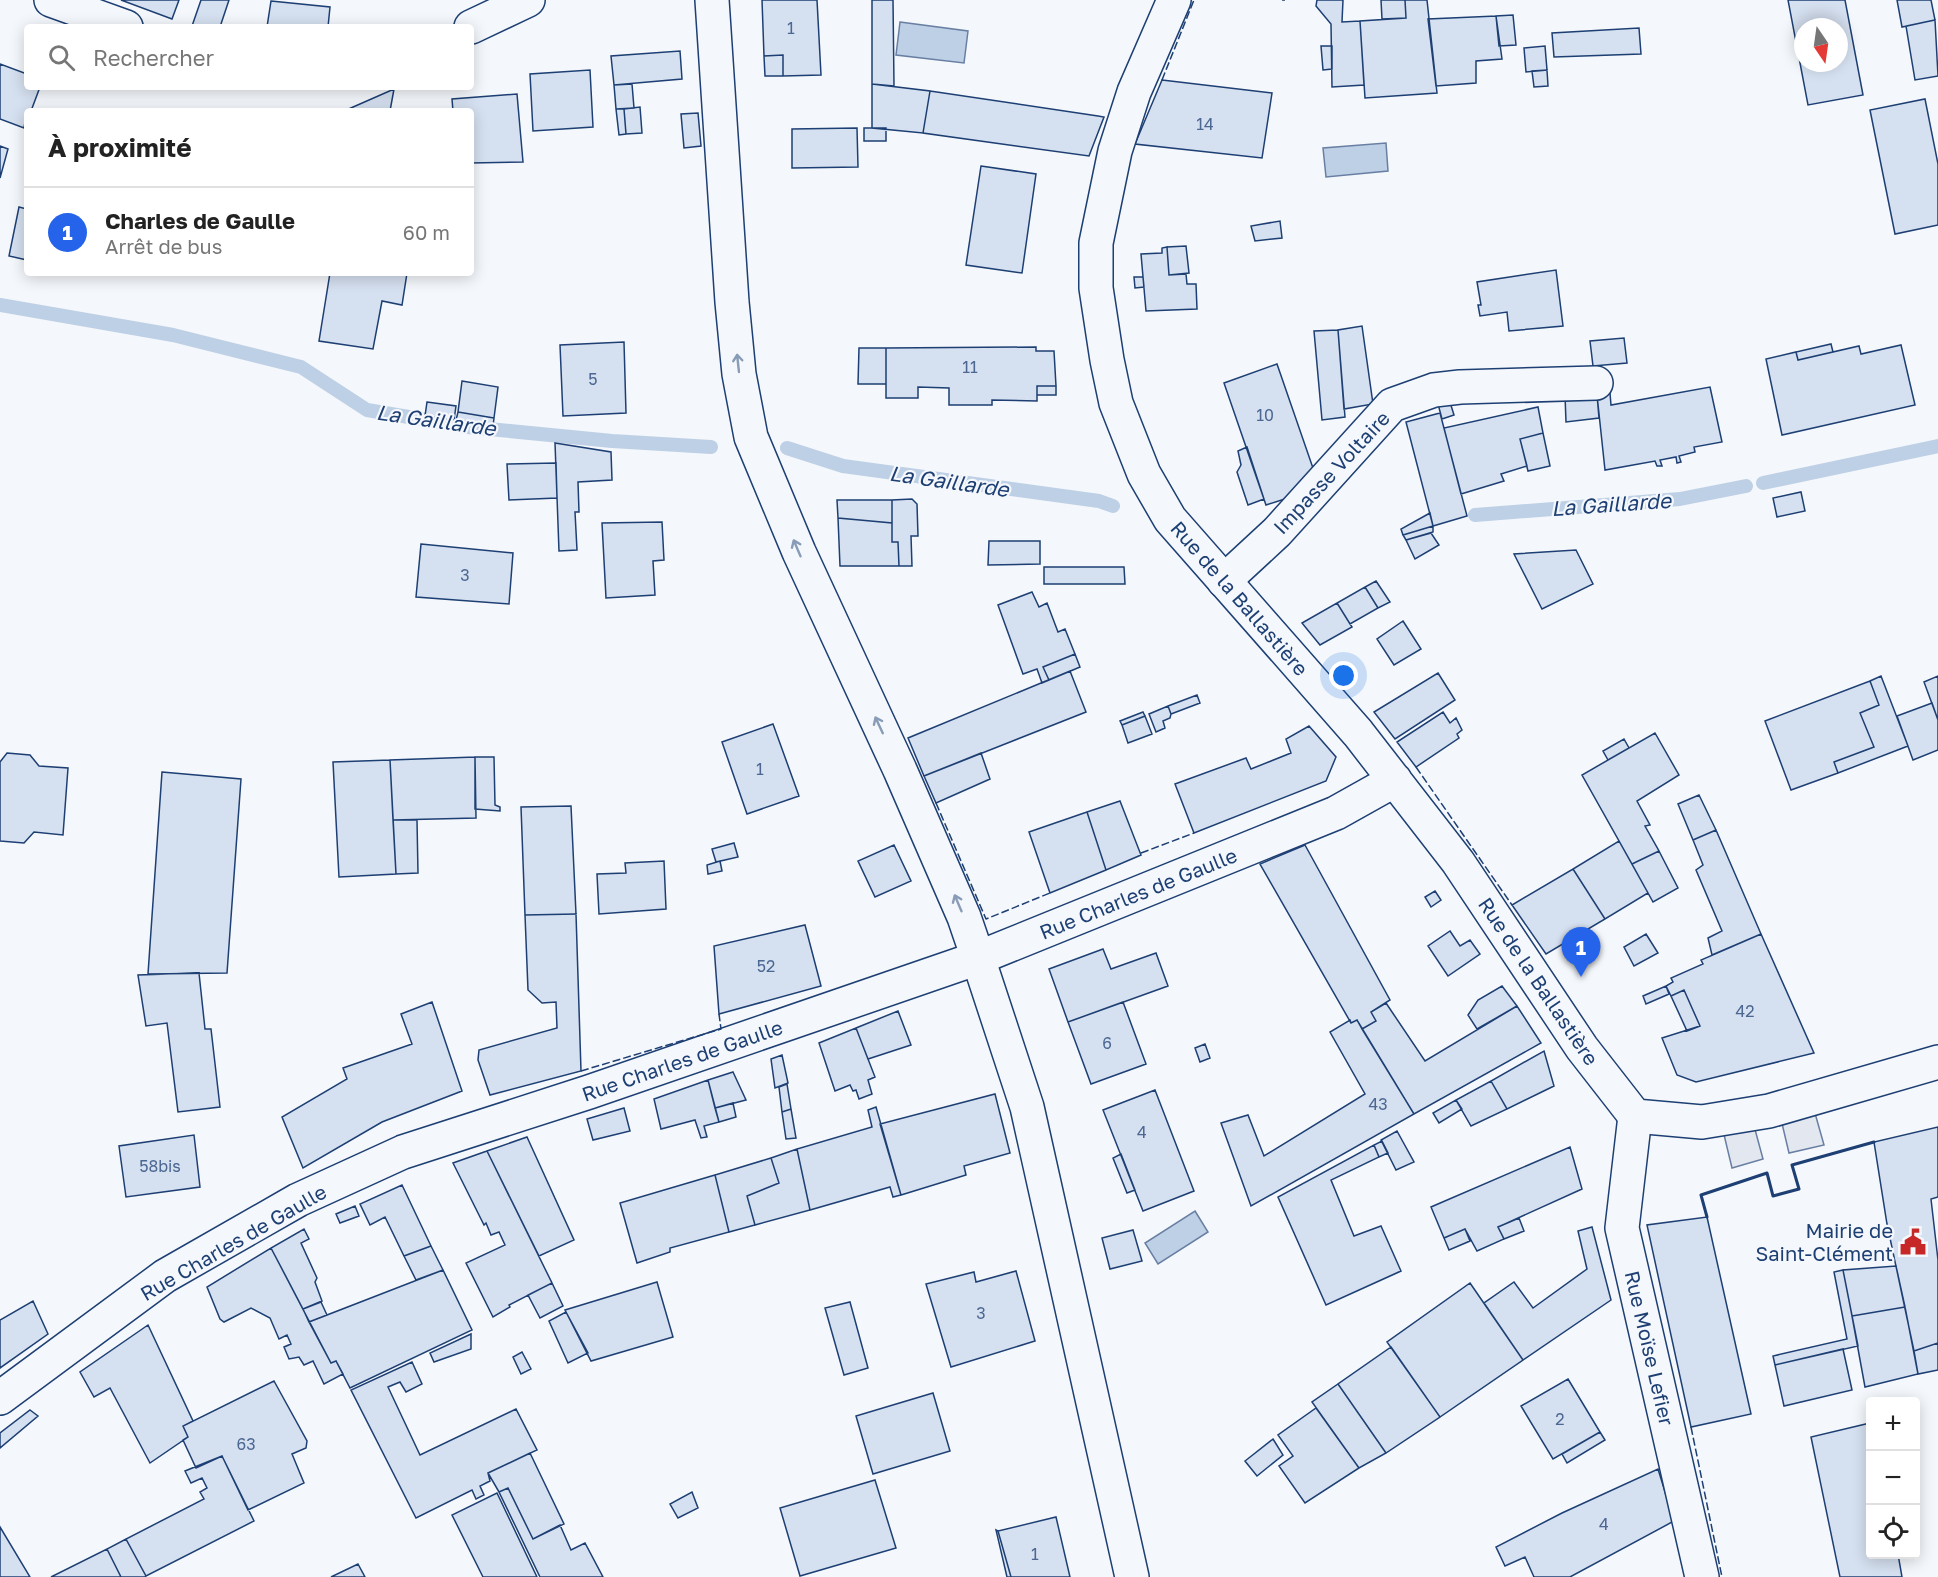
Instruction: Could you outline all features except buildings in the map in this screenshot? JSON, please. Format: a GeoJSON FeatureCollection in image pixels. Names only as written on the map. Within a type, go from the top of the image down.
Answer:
{"type":"FeatureCollection","features":[{"type":"Feature","properties":{"kind":"street"},"geometry":{"type":"LineString","coordinates":[[51,0],[118,24]]}},
{"type":"Feature","properties":{"kind":"street"},"geometry":{"type":"LineString","coordinates":[[474,26],[528,0]]}},
{"type":"Feature","properties":{"kind":"street"},"geometry":{"type":"LineString","coordinates":[[712,0],[732,302],[740,374],[751,437],[799,552],[905,781],[964,918],[978,958],[1027,1107],[1132,1577]]}},
{"type":"Feature","properties":{"kind":"street","name":"Rue de la Ballastière"},"geometry":{"type":"LineString","coordinates":[[1174,0],[1134,92],[1115,151],[1096,243],[1096,288],[1107,360],[1116,402],[1144,474],[1170,519],[1358,733],[1458,862],[1582,1048],[1635,1116]]}},
{"type":"Feature","properties":{"kind":"street","name":"Impasse Voltaire"},"geometry":{"type":"LineString","coordinates":[[1224,581],[1277,532],[1392,405],[1434,390],[1452,388],[1596,383]]}},
{"type":"Feature","properties":{"kind":"street","name":"Rue Charles de Gaulle"},"geometry":{"type":"LineString","coordinates":[[0,1398],[165,1276],[298,1200],[403,1152],[589,1092],[978,958],[1336,813],[1395,780]]}},
{"type":"Feature","properties":{"kind":"street"},"geometry":{"type":"LineString","coordinates":[[1635,1116],[1702,1122],[1769,1111],[1938,1062]]}},
{"type":"Feature","properties":{"kind":"street","name":"Rue Moïse Lefier"},"geometry":{"type":"LineString","coordinates":[[1635,1116],[1622,1228],[1702,1577]]}},
{"type":"Feature","properties":{"kind":"shaded area"},"geometry":{"type":"Polygon","coordinates":[[[1811,1099],[1824,1145],[1789,1153],[1780,1115],[1753,1122],[1763,1159],[1732,1168],[1720,1118],[1811,1099]]]}},
{"type":"Feature","properties":{"kind":"water"},"geometry":{"type":"Polygon","coordinates":[[[900,22],[968,31],[964,63],[896,55],[900,22]]]}},
{"type":"Feature","properties":{"kind":"water"},"geometry":{"type":"Polygon","coordinates":[[[1386,143],[1388,171],[1326,177],[1323,148],[1386,143]]]}},
{"type":"Feature","properties":{"kind":"water"},"geometry":{"type":"Polygon","coordinates":[[[1195,1211],[1208,1232],[1158,1264],[1145,1243],[1195,1211]]]}},
{"type":"Feature","properties":{"kind":"waterway","name":"La Gaillarde"},"geometry":{"type":"LineString","coordinates":[[0,305],[173,335],[301,367],[367,410],[468,427],[612,441],[711,447]]}},
{"type":"Feature","properties":{"kind":"waterway","name":"La Gaillarde"},"geometry":{"type":"LineString","coordinates":[[1763,483],[1938,446]]}},
{"type":"Feature","properties":{"kind":"waterway","name":"La Gaillarde"},"geometry":{"type":"LineString","coordinates":[[787,448],[843,466],[1099,501],[1113,506]]}},
{"type":"Feature","properties":{"kind":"waterway","name":"La Gaillarde"},"geometry":{"type":"LineString","coordinates":[[1475,515],[1680,499],[1746,486]]}},
{"type":"Feature","properties":{"kind":"fence"},"geometry":{"type":"LineString","coordinates":[[1162,80],[1194,0]]}},
{"type":"Feature","properties":{"kind":"fence"},"geometry":{"type":"LineString","coordinates":[[1416,767],[1512,905]]}},
{"type":"Feature","properties":{"kind":"fence"},"geometry":{"type":"LineString","coordinates":[[936,803],[986,919],[1050,893]]}},
{"type":"Feature","properties":{"kind":"fence"},"geometry":{"type":"LineString","coordinates":[[1141,853],[1194,833]]}},
{"type":"Feature","properties":{"kind":"fence"},"geometry":{"type":"LineString","coordinates":[[581,1071],[721,1029],[719,1014]]}},
{"type":"Feature","properties":{"kind":"fence"},"geometry":{"type":"LineString","coordinates":[[1691,1427],[1722,1577]]}},
{"type":"Feature","properties":{"kind":"wall"},"geometry":{"type":"LineString","coordinates":[[1707,1217],[1701,1195],[1767,1173],[1773,1196],[1799,1189],[1792,1165],[1874,1142]]}},
{"type":"Feature","properties":{"kind":"place","name":"Charles de Gaulle"},"geometry":{"type":"Point","coordinates":[1581,977]}},
{"type":"Feature","properties":{"kind":"place","name":"Mairie de Saint-Clément"},"geometry":{"type":"Point","coordinates":[1913,1242]}}]}
